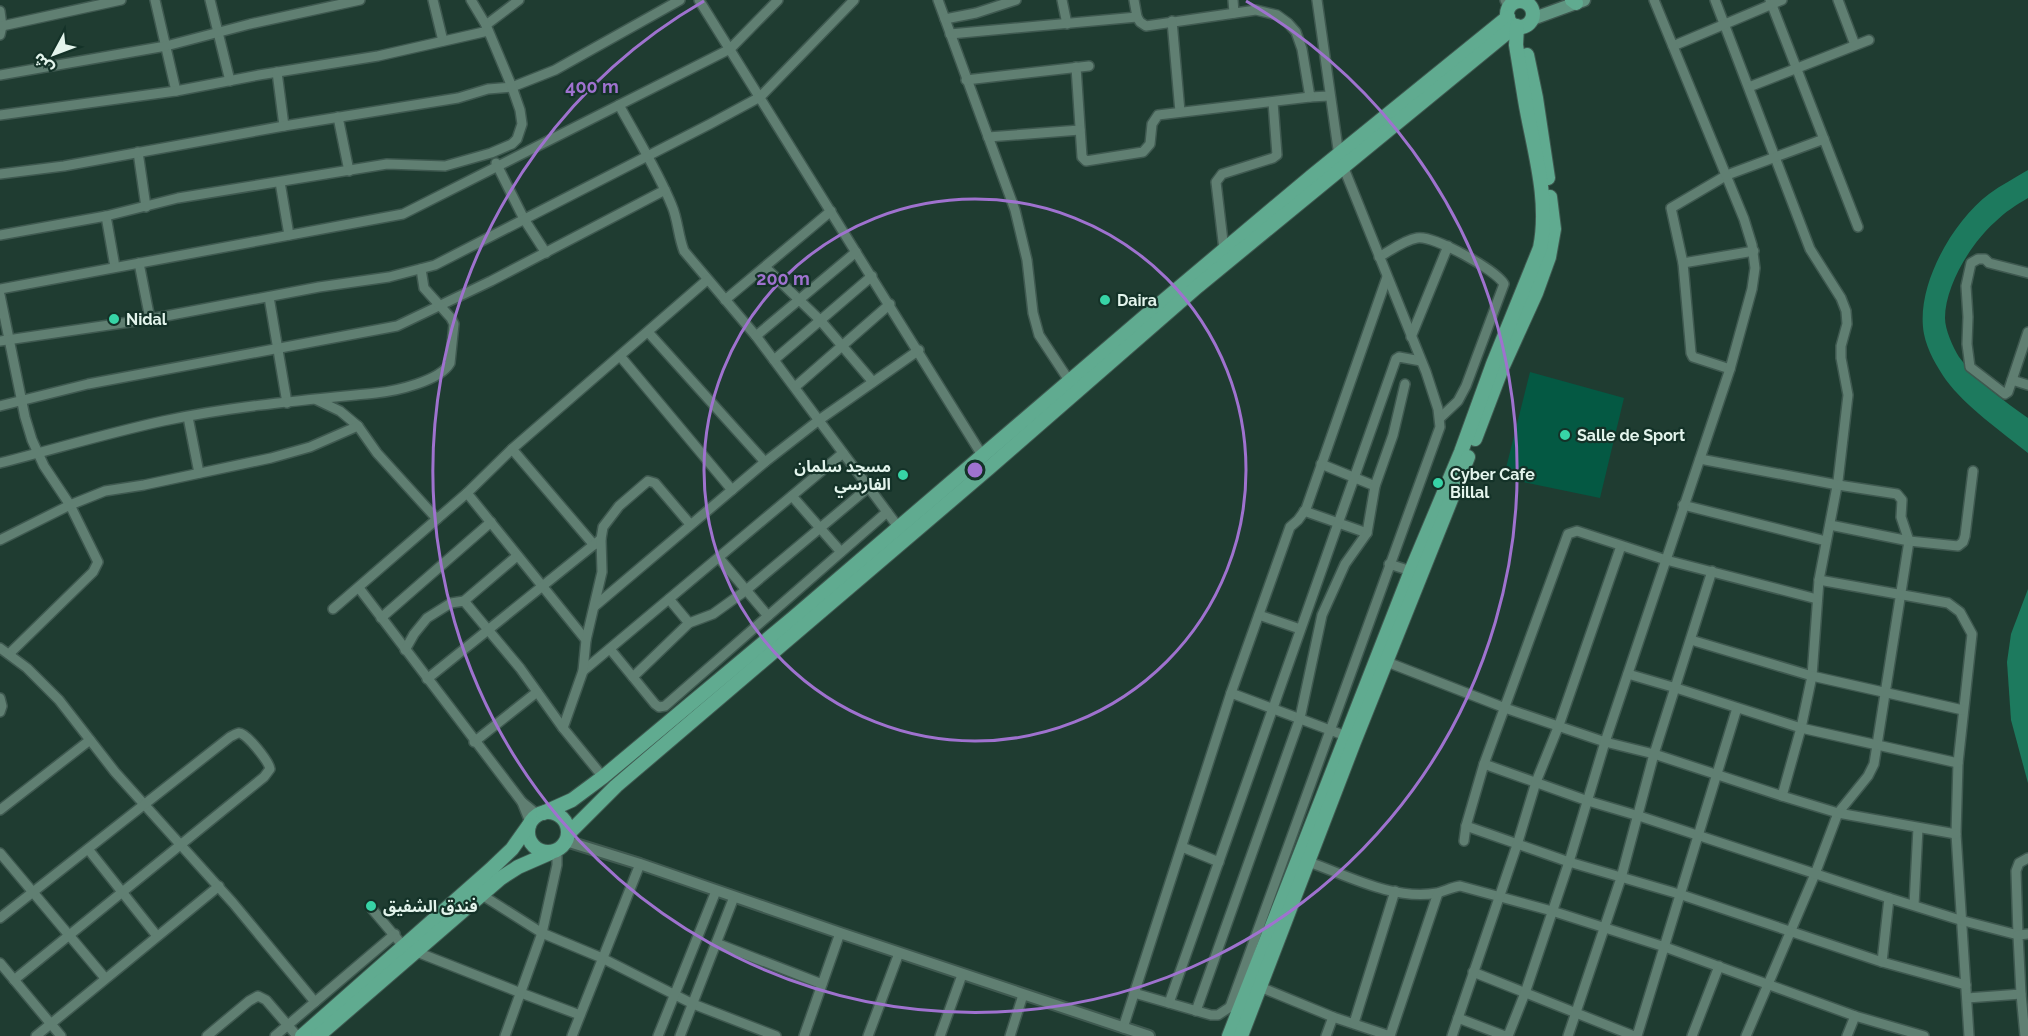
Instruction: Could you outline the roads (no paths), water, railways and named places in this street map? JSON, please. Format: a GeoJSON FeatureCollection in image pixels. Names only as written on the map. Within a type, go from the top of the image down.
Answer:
{"type":"FeatureCollection","features":[{"type":"Feature","properties":{"kind":"main road"},"geometry":{"type":"LineString","coordinates":[[318,1036],[512,849],[535,819],[572,800],[603,777],[902,533],[982,454],[1198,286],[1341,161],[1520,11],[1577,1]]}},
{"type":"Feature","properties":{"kind":"main road"},"geometry":{"type":"LineString","coordinates":[[1231,1035],[1260,987],[1502,368],[1536,293],[1549,257],[1554,229],[1538,142],[1516,45],[1520,11]]}},
{"type":"Feature","properties":{"kind":"main road"},"geometry":{"type":"LineString","coordinates":[[1231,1035],[1235,1009],[1461,452],[1493,364],[1540,248],[1543,222],[1538,142]]}},
{"type":"Feature","properties":{"kind":"main road"},"geometry":{"type":"LineString","coordinates":[[302,1036],[501,878],[560,845],[624,780],[1224,250],[1341,161]]}},
{"type":"Feature","properties":{"kind":"main road"},"geometry":{"type":"LineString","coordinates":[[552,813],[564,820],[560,845],[543,852],[532,845],[527,832],[535,819],[552,813]]}},
{"type":"Feature","properties":{"kind":"street"},"geometry":{"type":"LineString","coordinates":[[0,11],[1,31],[121,0]]}},
{"type":"Feature","properties":{"kind":"street"},"geometry":{"type":"LineString","coordinates":[[155,0],[176,92]]}},
{"type":"Feature","properties":{"kind":"street"},"geometry":{"type":"LineString","coordinates":[[210,0],[230,81]]}},
{"type":"Feature","properties":{"kind":"street"},"geometry":{"type":"LineString","coordinates":[[0,75],[166,46],[360,0]]}},
{"type":"Feature","properties":{"kind":"street"},"geometry":{"type":"LineString","coordinates":[[433,0],[442,41]]}},
{"type":"Feature","properties":{"kind":"street"},"geometry":{"type":"LineString","coordinates":[[0,235],[106,216],[178,198],[387,164],[445,166],[513,144],[522,124],[520,110],[487,28],[471,0]]}},
{"type":"Feature","properties":{"kind":"street"},"geometry":{"type":"LineString","coordinates":[[0,115],[176,92],[277,72],[378,56],[487,28],[519,0]]}},
{"type":"Feature","properties":{"kind":"street"},"geometry":{"type":"LineString","coordinates":[[0,174],[64,166],[284,126],[458,98],[488,89],[512,87],[555,70],[680,0]]}},
{"type":"Feature","properties":{"kind":"street"},"geometry":{"type":"LineString","coordinates":[[699,0],[982,454]]}},
{"type":"Feature","properties":{"kind":"street"},"geometry":{"type":"LineString","coordinates":[[0,289],[403,214],[730,50],[778,0]]}},
{"type":"Feature","properties":{"kind":"street"},"geometry":{"type":"LineString","coordinates":[[4,341],[150,319],[319,287],[389,277],[435,266],[760,97],[854,0]]}},
{"type":"Feature","properties":{"kind":"street"},"geometry":{"type":"LineString","coordinates":[[938,0],[1010,193],[1022,233],[1033,313],[1039,335],[1072,386]]}},
{"type":"Feature","properties":{"kind":"street"},"geometry":{"type":"LineString","coordinates":[[945,19],[976,13],[1016,0]]}},
{"type":"Feature","properties":{"kind":"street"},"geometry":{"type":"LineString","coordinates":[[1062,0],[1067,24]]}},
{"type":"Feature","properties":{"kind":"street"},"geometry":{"type":"LineString","coordinates":[[1134,0],[1137,17],[1146,26],[1234,13],[1266,11],[1276,15],[1288,22],[1296,32],[1302,49],[1310,97]]}},
{"type":"Feature","properties":{"kind":"street"},"geometry":{"type":"LineString","coordinates":[[1233,0],[1234,13]]}},
{"type":"Feature","properties":{"kind":"street"},"geometry":{"type":"LineString","coordinates":[[1134,993],[1218,1015],[1235,1009],[1389,564],[1440,427],[1440,418],[1421,362],[1341,161],[1329,96],[1317,0]]}},
{"type":"Feature","properties":{"kind":"street"},"geometry":{"type":"LineString","coordinates":[[1458,1018],[1507,1036],[1525,993],[1683,505],[1701,459],[1730,369],[1752,289],[1755,268],[1754,251],[1727,175],[1654,0]]}},
{"type":"Feature","properties":{"kind":"street"},"geometry":{"type":"LineString","coordinates":[[1715,0],[1809,249],[1841,298],[1846,311],[1847,324],[1841,346],[1841,358],[1848,395],[1838,485],[1816,599],[1812,676],[1802,728],[1782,796]]}},
{"type":"Feature","properties":{"kind":"street"},"geometry":{"type":"LineString","coordinates":[[1673,46],[1771,2],[1782,0]]}},
{"type":"Feature","properties":{"kind":"street"},"geometry":{"type":"LineString","coordinates":[[1838,0],[1855,45]]}},
{"type":"Feature","properties":{"kind":"street"},"geometry":{"type":"LineString","coordinates":[[1771,2],[1858,227]]}},
{"type":"Feature","properties":{"kind":"street"},"geometry":{"type":"LineString","coordinates":[[950,34],[1137,17]]}},
{"type":"Feature","properties":{"kind":"street"},"geometry":{"type":"LineString","coordinates":[[1172,21],[1180,112]]}},
{"type":"Feature","properties":{"kind":"street"},"geometry":{"type":"LineString","coordinates":[[1749,87],[1869,40]]}},
{"type":"Feature","properties":{"kind":"street"},"geometry":{"type":"LineString","coordinates":[[966,80],[1089,66]]}},
{"type":"Feature","properties":{"kind":"street"},"geometry":{"type":"LineString","coordinates":[[1076,67],[1084,160],[1143,152],[1150,144],[1154,119],[1158,115],[1329,96]]}},
{"type":"Feature","properties":{"kind":"street"},"geometry":{"type":"LineString","coordinates":[[277,72],[284,126]]}},
{"type":"Feature","properties":{"kind":"street"},"geometry":{"type":"LineString","coordinates":[[1224,250],[1216,182],[1222,174],[1277,155],[1273,102]]}},
{"type":"Feature","properties":{"kind":"street"},"geometry":{"type":"LineString","coordinates":[[619,105],[665,190],[673,208],[684,251],[756,336],[902,533]]}},
{"type":"Feature","properties":{"kind":"street"},"geometry":{"type":"LineString","coordinates":[[338,117],[349,171]]}},
{"type":"Feature","properties":{"kind":"street"},"geometry":{"type":"LineString","coordinates":[[988,137],[1080,130]]}},
{"type":"Feature","properties":{"kind":"street"},"geometry":{"type":"LineString","coordinates":[[1730,369],[1693,357],[1690,353],[1683,263],[1671,208],[1727,175],[1824,139]]}},
{"type":"Feature","properties":{"kind":"street"},"geometry":{"type":"LineString","coordinates":[[138,152],[146,207]]}},
{"type":"Feature","properties":{"kind":"street"},"geometry":{"type":"LineString","coordinates":[[491,153],[524,219],[546,253]]}},
{"type":"Feature","properties":{"kind":"street"},"geometry":{"type":"LineString","coordinates":[[280,182],[289,235]]}},
{"type":"Feature","properties":{"kind":"street"},"geometry":{"type":"LineString","coordinates":[[0,406],[88,384],[279,347],[385,330],[441,306],[665,190]]}},
{"type":"Feature","properties":{"kind":"street"},"geometry":{"type":"LineString","coordinates":[[725,300],[831,212]]}},
{"type":"Feature","properties":{"kind":"street"},"geometry":{"type":"LineString","coordinates":[[106,216],[115,267]]}},
{"type":"Feature","properties":{"kind":"street"},"geometry":{"type":"LineString","coordinates":[[1379,257],[1411,239],[1424,237],[1448,246],[1480,264],[1499,277],[1504,286],[1466,386],[1458,401],[1440,418]]}},
{"type":"Feature","properties":{"kind":"street"},"geometry":{"type":"LineString","coordinates":[[1411,337],[1448,246]]}},
{"type":"Feature","properties":{"kind":"street"},"geometry":{"type":"LineString","coordinates":[[1683,263],[1754,251]]}},
{"type":"Feature","properties":{"kind":"street"},"geometry":{"type":"LineString","coordinates":[[756,336],[856,252]]}},
{"type":"Feature","properties":{"kind":"street"},"geometry":{"type":"LineString","coordinates":[[2028,273],[1989,263],[1984,259],[1971,263],[1966,286],[1967,344],[1970,367],[2005,394],[2008,392],[2028,332]]}},
{"type":"Feature","properties":{"kind":"street"},"geometry":{"type":"LineString","coordinates":[[139,263],[150,319]]}},
{"type":"Feature","properties":{"kind":"street"},"geometry":{"type":"LineString","coordinates":[[765,267],[820,320],[873,382]]}},
{"type":"Feature","properties":{"kind":"street"},"geometry":{"type":"LineString","coordinates":[[0,463],[116,432],[188,417],[317,399],[382,393],[428,380],[447,368],[450,363],[454,324],[424,288],[421,269]]}},
{"type":"Feature","properties":{"kind":"street"},"geometry":{"type":"LineString","coordinates":[[774,360],[872,276]]}},
{"type":"Feature","properties":{"kind":"street"},"geometry":{"type":"LineString","coordinates":[[1129,1032],[1134,993],[1231,693],[1290,527],[1304,511],[1387,277]]}},
{"type":"Feature","properties":{"kind":"street"},"geometry":{"type":"LineString","coordinates":[[333,609],[467,493],[512,449],[707,280]]}},
{"type":"Feature","properties":{"kind":"street"},"geometry":{"type":"LineString","coordinates":[[0,295],[4,341],[25,417],[38,453],[70,505],[96,556],[98,565],[81,585],[9,654]]}},
{"type":"Feature","properties":{"kind":"street"},"geometry":{"type":"LineString","coordinates":[[269,297],[287,403]]}},
{"type":"Feature","properties":{"kind":"street"},"geometry":{"type":"LineString","coordinates":[[795,387],[890,304]]}},
{"type":"Feature","properties":{"kind":"street"},"geometry":{"type":"LineString","coordinates":[[648,332],[765,462]]}},
{"type":"Feature","properties":{"kind":"street"},"geometry":{"type":"LineString","coordinates":[[595,606],[765,462],[819,420],[919,350]]}},
{"type":"Feature","properties":{"kind":"street"},"geometry":{"type":"LineString","coordinates":[[620,356],[732,489]]}},
{"type":"Feature","properties":{"kind":"street"},"geometry":{"type":"LineString","coordinates":[[1169,1003],[1396,359],[1399,357],[1421,362]]}},
{"type":"Feature","properties":{"kind":"street"},"geometry":{"type":"LineString","coordinates":[[2012,380],[2028,385]]}},
{"type":"Feature","properties":{"kind":"street"},"geometry":{"type":"LineString","coordinates":[[1196,1011],[1300,718],[1322,615],[1345,564],[1367,533],[1375,486],[1393,435],[1405,384]]}},
{"type":"Feature","properties":{"kind":"street"},"geometry":{"type":"LineString","coordinates":[[317,399],[340,411],[358,426],[377,453],[437,519]]}},
{"type":"Feature","properties":{"kind":"street"},"geometry":{"type":"LineString","coordinates":[[188,417],[199,473]]}},
{"type":"Feature","properties":{"kind":"street"},"geometry":{"type":"LineString","coordinates":[[0,540],[70,505],[105,491],[271,458],[310,447],[358,426]]}},
{"type":"Feature","properties":{"kind":"street"},"geometry":{"type":"LineString","coordinates":[[512,449],[597,542],[602,572],[586,640],[583,671],[563,728]]}},
{"type":"Feature","properties":{"kind":"street"},"geometry":{"type":"LineString","coordinates":[[583,671],[843,453]]}},
{"type":"Feature","properties":{"kind":"street"},"geometry":{"type":"LineString","coordinates":[[1701,459],[1897,494],[1902,500],[1901,517],[1909,541],[1874,764],[1871,772],[1838,813],[1815,874],[1746,1036]]}},
{"type":"Feature","properties":{"kind":"street"},"geometry":{"type":"LineString","coordinates":[[1321,465],[1375,486]]}},
{"type":"Feature","properties":{"kind":"street"},"geometry":{"type":"LineString","coordinates":[[1830,525],[1909,541],[1961,545],[1965,536],[1973,471]]}},
{"type":"Feature","properties":{"kind":"street"},"geometry":{"type":"LineString","coordinates":[[427,679],[597,542],[609,516],[648,481],[655,483],[690,524]]}},
{"type":"Feature","properties":{"kind":"street"},"geometry":{"type":"LineString","coordinates":[[633,677],[689,623],[713,614],[745,591],[869,488]]}},
{"type":"Feature","properties":{"kind":"street"},"geometry":{"type":"LineString","coordinates":[[467,493],[586,640]]}},
{"type":"Feature","properties":{"kind":"street"},"geometry":{"type":"LineString","coordinates":[[792,496],[841,552]]}},
{"type":"Feature","properties":{"kind":"street"},"geometry":{"type":"LineString","coordinates":[[1683,505],[1826,541]]}},
{"type":"Feature","properties":{"kind":"street"},"geometry":{"type":"LineString","coordinates":[[1304,511],[1367,533]]}},
{"type":"Feature","properties":{"kind":"street"},"geometry":{"type":"LineString","coordinates":[[610,649],[655,704],[663,706],[887,512]]}},
{"type":"Feature","properties":{"kind":"street"},"geometry":{"type":"LineString","coordinates":[[381,618],[490,522]]}},
{"type":"Feature","properties":{"kind":"street"},"geometry":{"type":"LineString","coordinates":[[1464,841],[1466,826],[1484,764],[1568,534],[1577,531],[1666,560],[1816,599]]}},
{"type":"Feature","properties":{"kind":"street"},"geometry":{"type":"LineString","coordinates":[[1452,1036],[1536,782],[1559,725],[1621,546]]}},
{"type":"Feature","properties":{"kind":"street"},"geometry":{"type":"LineString","coordinates":[[405,650],[427,618],[451,603],[464,601],[517,556]]}},
{"type":"Feature","properties":{"kind":"street"},"geometry":{"type":"LineString","coordinates":[[719,558],[768,616]]}},
{"type":"Feature","properties":{"kind":"street"},"geometry":{"type":"LineString","coordinates":[[1389,564],[1411,571]]}},
{"type":"Feature","properties":{"kind":"street"},"geometry":{"type":"LineString","coordinates":[[1568,1036],[1621,878],[1654,754],[1712,571]]}},
{"type":"Feature","properties":{"kind":"street"},"geometry":{"type":"LineString","coordinates":[[1819,580],[1948,603],[1960,612],[1972,634],[1958,763],[1956,834],[1969,1036]]}},
{"type":"Feature","properties":{"kind":"street"},"geometry":{"type":"LineString","coordinates":[[359,588],[474,742],[535,819]]}},
{"type":"Feature","properties":{"kind":"street"},"geometry":{"type":"LineString","coordinates":[[669,599],[689,623]]}},
{"type":"Feature","properties":{"kind":"street"},"geometry":{"type":"LineString","coordinates":[[464,601],[603,777]]}},
{"type":"Feature","properties":{"kind":"street"},"geometry":{"type":"LineString","coordinates":[[1259,615],[1300,628]]}},
{"type":"Feature","properties":{"kind":"street"},"geometry":{"type":"LineString","coordinates":[[1691,640],[1812,676],[1964,710]]}},
{"type":"Feature","properties":{"kind":"street"},"geometry":{"type":"LineString","coordinates":[[0,648],[27,668],[59,700],[90,741],[219,886],[315,1002]]}},
{"type":"Feature","properties":{"kind":"street"},"geometry":{"type":"LineString","coordinates":[[716,661],[728,673]]}},
{"type":"Feature","properties":{"kind":"street"},"geometry":{"type":"LineString","coordinates":[[1387,662],[1505,708],[1605,742],[1654,754],[1838,813],[1956,834]]}},
{"type":"Feature","properties":{"kind":"street"},"geometry":{"type":"LineString","coordinates":[[1628,674],[1802,728],[1958,763]]}},
{"type":"Feature","properties":{"kind":"street"},"geometry":{"type":"LineString","coordinates":[[474,742],[537,692]]}},
{"type":"Feature","properties":{"kind":"street"},"geometry":{"type":"LineString","coordinates":[[1231,693],[1346,736]]}},
{"type":"Feature","properties":{"kind":"street"},"geometry":{"type":"LineString","coordinates":[[0,698],[2,706],[0,712]]}},
{"type":"Feature","properties":{"kind":"street"},"geometry":{"type":"LineString","coordinates":[[1473,972],[1636,1036],[1737,708]]}},
{"type":"Feature","properties":{"kind":"street"},"geometry":{"type":"LineString","coordinates":[[0,918],[230,737],[240,733],[268,763],[270,769],[264,777],[14,980]]}},
{"type":"Feature","properties":{"kind":"street"},"geometry":{"type":"LineString","coordinates":[[0,810],[90,741]]}},
{"type":"Feature","properties":{"kind":"street"},"geometry":{"type":"LineString","coordinates":[[1484,764],[1588,801],[1697,834],[1889,898],[1960,920],[2023,934]]}},
{"type":"Feature","properties":{"kind":"street"},"geometry":{"type":"LineString","coordinates":[[1466,826],[1517,845],[1679,894],[1882,962],[1966,985]]}},
{"type":"Feature","properties":{"kind":"street"},"geometry":{"type":"LineString","coordinates":[[1914,905],[1918,828]]}},
{"type":"Feature","properties":{"kind":"street"},"geometry":{"type":"LineString","coordinates":[[505,1036],[542,933],[560,845],[640,864],[1129,1032],[1149,1036]]}},
{"type":"Feature","properties":{"kind":"street"},"geometry":{"type":"LineString","coordinates":[[1182,847],[1219,862]]}},
{"type":"Feature","properties":{"kind":"street"},"geometry":{"type":"LineString","coordinates":[[88,849],[157,936]]}},
{"type":"Feature","properties":{"kind":"street"},"geometry":{"type":"LineString","coordinates":[[0,853],[105,978]]}},
{"type":"Feature","properties":{"kind":"street"},"geometry":{"type":"LineString","coordinates":[[2025,1036],[2020,994],[2023,934],[2016,871],[2019,863],[2028,858]]}},
{"type":"Feature","properties":{"kind":"street"},"geometry":{"type":"LineString","coordinates":[[1309,862],[1395,891],[1416,894],[1438,893],[1460,886],[1552,911],[1665,947],[1855,1016],[1924,1036]]}},
{"type":"Feature","properties":{"kind":"street"},"geometry":{"type":"LineString","coordinates":[[572,1036],[640,864]]}},
{"type":"Feature","properties":{"kind":"street"},"geometry":{"type":"LineString","coordinates":[[36,1036],[219,886]]}},
{"type":"Feature","properties":{"kind":"street"},"geometry":{"type":"LineString","coordinates":[[658,1036],[716,891]]}},
{"type":"Feature","properties":{"kind":"street"},"geometry":{"type":"LineString","coordinates":[[1354,1023],[1395,891]]}},
{"type":"Feature","properties":{"kind":"street"},"geometry":{"type":"LineString","coordinates":[[1260,987],[1333,1017],[1390,1036],[1438,893]]}},
{"type":"Feature","properties":{"kind":"street"},"geometry":{"type":"LineString","coordinates":[[482,895],[542,933],[602,958],[693,1004],[776,1036]]}},
{"type":"Feature","properties":{"kind":"street"},"geometry":{"type":"LineString","coordinates":[[680,1036],[734,897]]}},
{"type":"Feature","properties":{"kind":"street"},"geometry":{"type":"LineString","coordinates":[[1882,962],[1889,898]]}},
{"type":"Feature","properties":{"kind":"street"},"geometry":{"type":"LineString","coordinates":[[372,909],[410,949],[520,993],[580,1014]]}},
{"type":"Feature","properties":{"kind":"street"},"geometry":{"type":"LineString","coordinates":[[804,1036],[840,933]]}},
{"type":"Feature","properties":{"kind":"street"},"geometry":{"type":"LineString","coordinates":[[275,1036],[394,934]]}},
{"type":"Feature","properties":{"kind":"street"},"geometry":{"type":"LineString","coordinates":[[716,943],[822,984]]}},
{"type":"Feature","properties":{"kind":"street"},"geometry":{"type":"LineString","coordinates":[[868,1036],[899,953]]}},
{"type":"Feature","properties":{"kind":"street"},"geometry":{"type":"LineString","coordinates":[[0,963],[61,1036]]}},
{"type":"Feature","properties":{"kind":"street"},"geometry":{"type":"LineString","coordinates":[[1692,1036],[1719,966]]}},
{"type":"Feature","properties":{"kind":"street"},"geometry":{"type":"LineString","coordinates":[[940,1036],[962,975]]}},
{"type":"Feature","properties":{"kind":"street"},"geometry":{"type":"LineString","coordinates":[[1967,998],[2020,994]]}},
{"type":"Feature","properties":{"kind":"street"},"geometry":{"type":"LineString","coordinates":[[1010,1036],[1023,995]]}},
{"type":"Feature","properties":{"kind":"street"},"geometry":{"type":"LineString","coordinates":[[207,1036],[249,1000],[258,996],[266,1000],[297,1036]]}},
{"type":"Feature","properties":{"kind":"street"},"geometry":{"type":"LineString","coordinates":[[1847,1036],[1855,1016]]}},
{"type":"Feature","properties":{"kind":"street"},"geometry":{"type":"LineString","coordinates":[[1326,1036],[1333,1017]]}},
{"type":"Feature","properties":{"kind":"place","name":"Daira"},"geometry":{"type":"Point","coordinates":[1105,300]}},
{"type":"Feature","properties":{"kind":"place","name":"Nidal"},"geometry":{"type":"Point","coordinates":[114,319]}},
{"type":"Feature","properties":{"kind":"place","name":"Salle de Sport"},"geometry":{"type":"Point","coordinates":[1565,435]}},
{"type":"Feature","properties":{"kind":"place","name":"مسجد سلمان الفارسي"},"geometry":{"type":"Point","coordinates":[903,475]}},
{"type":"Feature","properties":{"kind":"place","name":"Cyber Cafe Billal"},"geometry":{"type":"Point","coordinates":[1438,483]}},
{"type":"Feature","properties":{"kind":"place","name":"فندق الشفيق"},"geometry":{"type":"Point","coordinates":[371,906]}}]}
